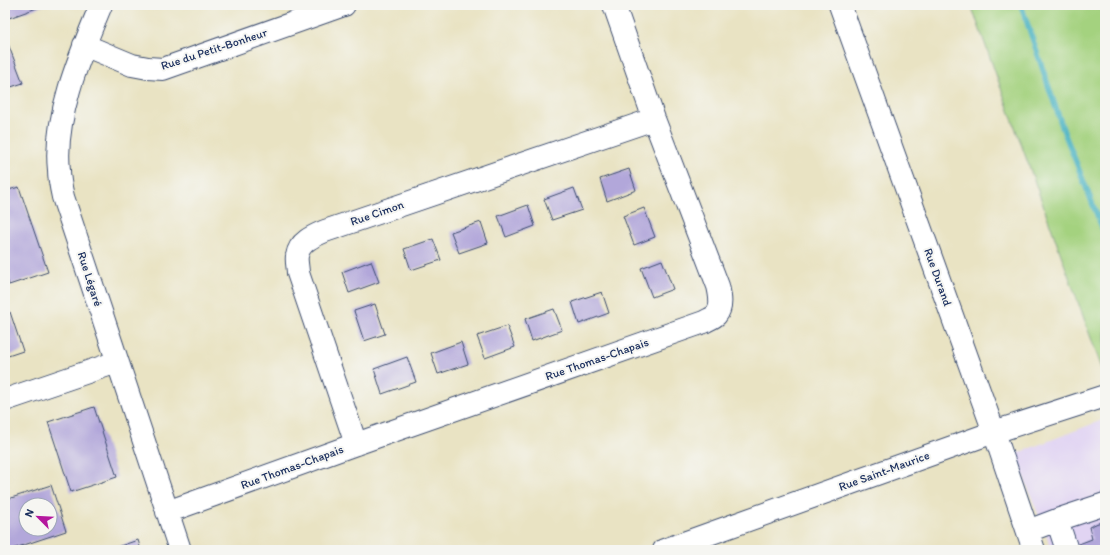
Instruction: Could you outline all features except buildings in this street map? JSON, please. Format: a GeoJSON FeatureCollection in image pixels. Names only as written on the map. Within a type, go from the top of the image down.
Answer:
{"type":"FeatureCollection","features":[{"type":"Feature","properties":{"kind":"street","name":"Rue Légaré"},"geometry":{"type":"LineString","coordinates":[[101,5],[84,45],[66,100],[59,141],[58,169],[63,197],[180,550]]}},
{"type":"Feature","properties":{"kind":"street","name":"Rue du Petit-Bonheur"},"geometry":{"type":"LineString","coordinates":[[84,45],[132,65],[163,69],[344,5]]}},
{"type":"Feature","properties":{"kind":"street","name":"Rue Thomas-Chapais"},"geometry":{"type":"LineString","coordinates":[[167,512],[704,322],[716,315],[720,306],[721,296],[718,286],[654,119],[614,5]]}},
{"type":"Feature","properties":{"kind":"street","name":"Rue Durand"},"geometry":{"type":"LineString","coordinates":[[840,5],[994,432],[1031,541]]}},
{"type":"Feature","properties":{"kind":"street","name":"Rue Cimon"},"geometry":{"type":"LineString","coordinates":[[356,444],[298,273],[297,256],[302,245],[310,237],[317,234],[654,119]]}},
{"type":"Feature","properties":{"kind":"street"},"geometry":{"type":"LineString","coordinates":[[5,400],[117,362]]}},
{"type":"Feature","properties":{"kind":"street","name":"Rue Saint-Maurice"},"geometry":{"type":"LineString","coordinates":[[664,550],[994,432],[1105,396]]}},
{"type":"Feature","properties":{"kind":"street"},"geometry":{"type":"LineString","coordinates":[[1031,541],[1057,520],[1105,504]]}},
{"type":"Feature","properties":{"kind":"street"},"geometry":{"type":"LineString","coordinates":[[1057,520],[1067,550]]}},
{"type":"Feature","properties":{"kind":"shaded area"},"geometry":{"type":"Polygon","coordinates":[[[1105,419],[1105,550],[1052,550],[1015,454],[1105,419]]]}},
{"type":"Feature","properties":{"kind":"green space"},"geometry":{"type":"Polygon","coordinates":[[[971,5],[1105,5],[1105,377],[971,5]]]}},
{"type":"Feature","properties":{"kind":"waterway"},"geometry":{"type":"LineString","coordinates":[[1021,5],[1064,132],[1105,235]]}}]}
